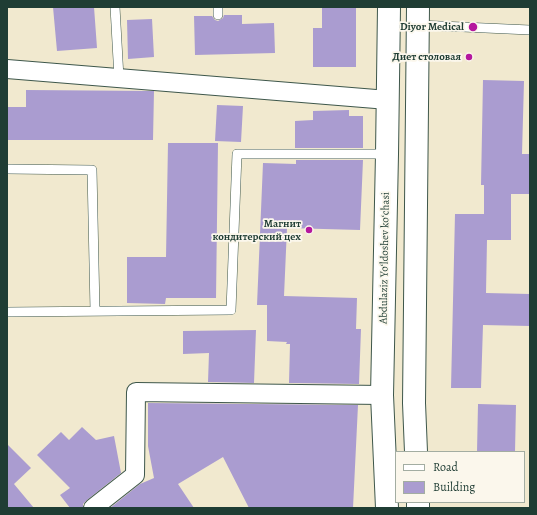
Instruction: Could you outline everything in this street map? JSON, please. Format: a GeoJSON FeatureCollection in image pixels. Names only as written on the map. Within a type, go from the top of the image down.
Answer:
{"type":"FeatureCollection","features":[{"type":"Feature","properties":{"kind":"main road","name":"Abdulaziz Yoʻldoshev koʻchasi"},"geometry":{"type":"LineString","coordinates":[[387,508],[382,395],[389,7]]}},
{"type":"Feature","properties":{"kind":"main road"},"geometry":{"type":"LineString","coordinates":[[416,451],[414,403],[418,16]]}},
{"type":"Feature","properties":{"kind":"main road"},"geometry":{"type":"LineString","coordinates":[[387,154],[416,154]]}},
{"type":"Feature","properties":{"kind":"street"},"geometry":{"type":"LineString","coordinates":[[7,69],[388,100]]}},
{"type":"Feature","properties":{"kind":"street"},"geometry":{"type":"LineString","coordinates":[[93,508],[135,475],[136,392],[382,395]]}},
{"type":"Feature","properties":{"kind":"lane"},"geometry":{"type":"LineString","coordinates":[[115,7],[119,78]]}},
{"type":"Feature","properties":{"kind":"lane"},"geometry":{"type":"LineString","coordinates":[[418,16],[530,30]]}},
{"type":"Feature","properties":{"kind":"lane"},"geometry":{"type":"LineString","coordinates":[[7,312],[231,310],[237,154],[387,154]]}},
{"type":"Feature","properties":{"kind":"lane"},"geometry":{"type":"LineString","coordinates":[[7,169],[92,170],[95,311]]}},
{"type":"Feature","properties":{"kind":"building"},"geometry":{"type":"Polygon","coordinates":[[[53,7],[94,7],[97,48],[57,51],[53,7]]]}},
{"type":"Feature","properties":{"kind":"building"},"geometry":{"type":"Polygon","coordinates":[[[322,7],[356,7],[356,67],[313,67],[313,28],[322,28],[322,7]]]}},
{"type":"Feature","properties":{"kind":"building"},"geometry":{"type":"Polygon","coordinates":[[[224,15],[242,15],[242,24],[274,23],[275,53],[195,55],[194,16],[212,16],[218,21],[223,18],[224,15]]]}},
{"type":"Feature","properties":{"kind":"building"},"geometry":{"type":"Polygon","coordinates":[[[152,19],[154,57],[128,59],[127,20],[152,19]]]}},
{"type":"Feature","properties":{"kind":"building"},"geometry":{"type":"Polygon","coordinates":[[[483,80],[524,81],[522,154],[530,154],[530,194],[511,194],[511,240],[487,240],[486,293],[530,294],[530,326],[483,325],[481,388],[451,388],[455,214],[484,214],[484,185],[481,185],[483,80]]]}},
{"type":"Feature","properties":{"kind":"building"},"geometry":{"type":"Polygon","coordinates":[[[26,90],[154,91],[153,140],[7,140],[7,107],[26,107],[26,90]]]}},
{"type":"Feature","properties":{"kind":"building"},"geometry":{"type":"Polygon","coordinates":[[[217,105],[243,106],[241,142],[215,141],[217,105]]]}},
{"type":"Feature","properties":{"kind":"building"},"geometry":{"type":"Polygon","coordinates":[[[349,110],[349,116],[363,116],[363,148],[295,148],[295,121],[313,120],[313,111],[349,110]]]}},
{"type":"Feature","properties":{"kind":"building"},"geometry":{"type":"Polygon","coordinates":[[[168,143],[218,143],[216,298],[166,298],[165,304],[127,303],[127,257],[166,257],[168,143]]]}},
{"type":"Feature","properties":{"kind":"building"},"geometry":{"type":"Polygon","coordinates":[[[296,160],[363,160],[360,230],[287,228],[284,296],[357,298],[356,329],[361,329],[359,384],[289,383],[290,344],[286,344],[287,342],[267,341],[267,305],[257,305],[263,163],[296,164],[296,160]]]}},
{"type":"Feature","properties":{"kind":"building"},"geometry":{"type":"Polygon","coordinates":[[[256,330],[254,383],[208,382],[209,353],[183,354],[183,331],[256,330]]]}},
{"type":"Feature","properties":{"kind":"building"},"geometry":{"type":"Polygon","coordinates":[[[148,403],[358,405],[353,508],[249,508],[223,457],[178,484],[194,508],[110,508],[140,484],[154,478],[148,446],[148,403]]]}},
{"type":"Feature","properties":{"kind":"building"},"geometry":{"type":"Polygon","coordinates":[[[478,404],[516,405],[515,451],[477,451],[478,404]]]}},
{"type":"Feature","properties":{"kind":"building"},"geometry":{"type":"Polygon","coordinates":[[[82,427],[96,440],[114,436],[121,473],[87,500],[83,504],[83,508],[70,508],[60,495],[70,488],[37,455],[61,432],[69,440],[82,427]]]}},
{"type":"Feature","properties":{"kind":"building"},"geometry":{"type":"Polygon","coordinates":[[[7,444],[31,468],[14,484],[34,508],[7,508],[7,444]]]}},
{"type":"Feature","properties":{"kind":"place","name":"Diyor Medical"},"geometry":{"type":"Point","coordinates":[473,27]}},
{"type":"Feature","properties":{"kind":"place","name":"Диет столовая"},"geometry":{"type":"Point","coordinates":[469,57]}},
{"type":"Feature","properties":{"kind":"place","name":"Магнит кондитерский цех"},"geometry":{"type":"Point","coordinates":[309,230]}}]}
